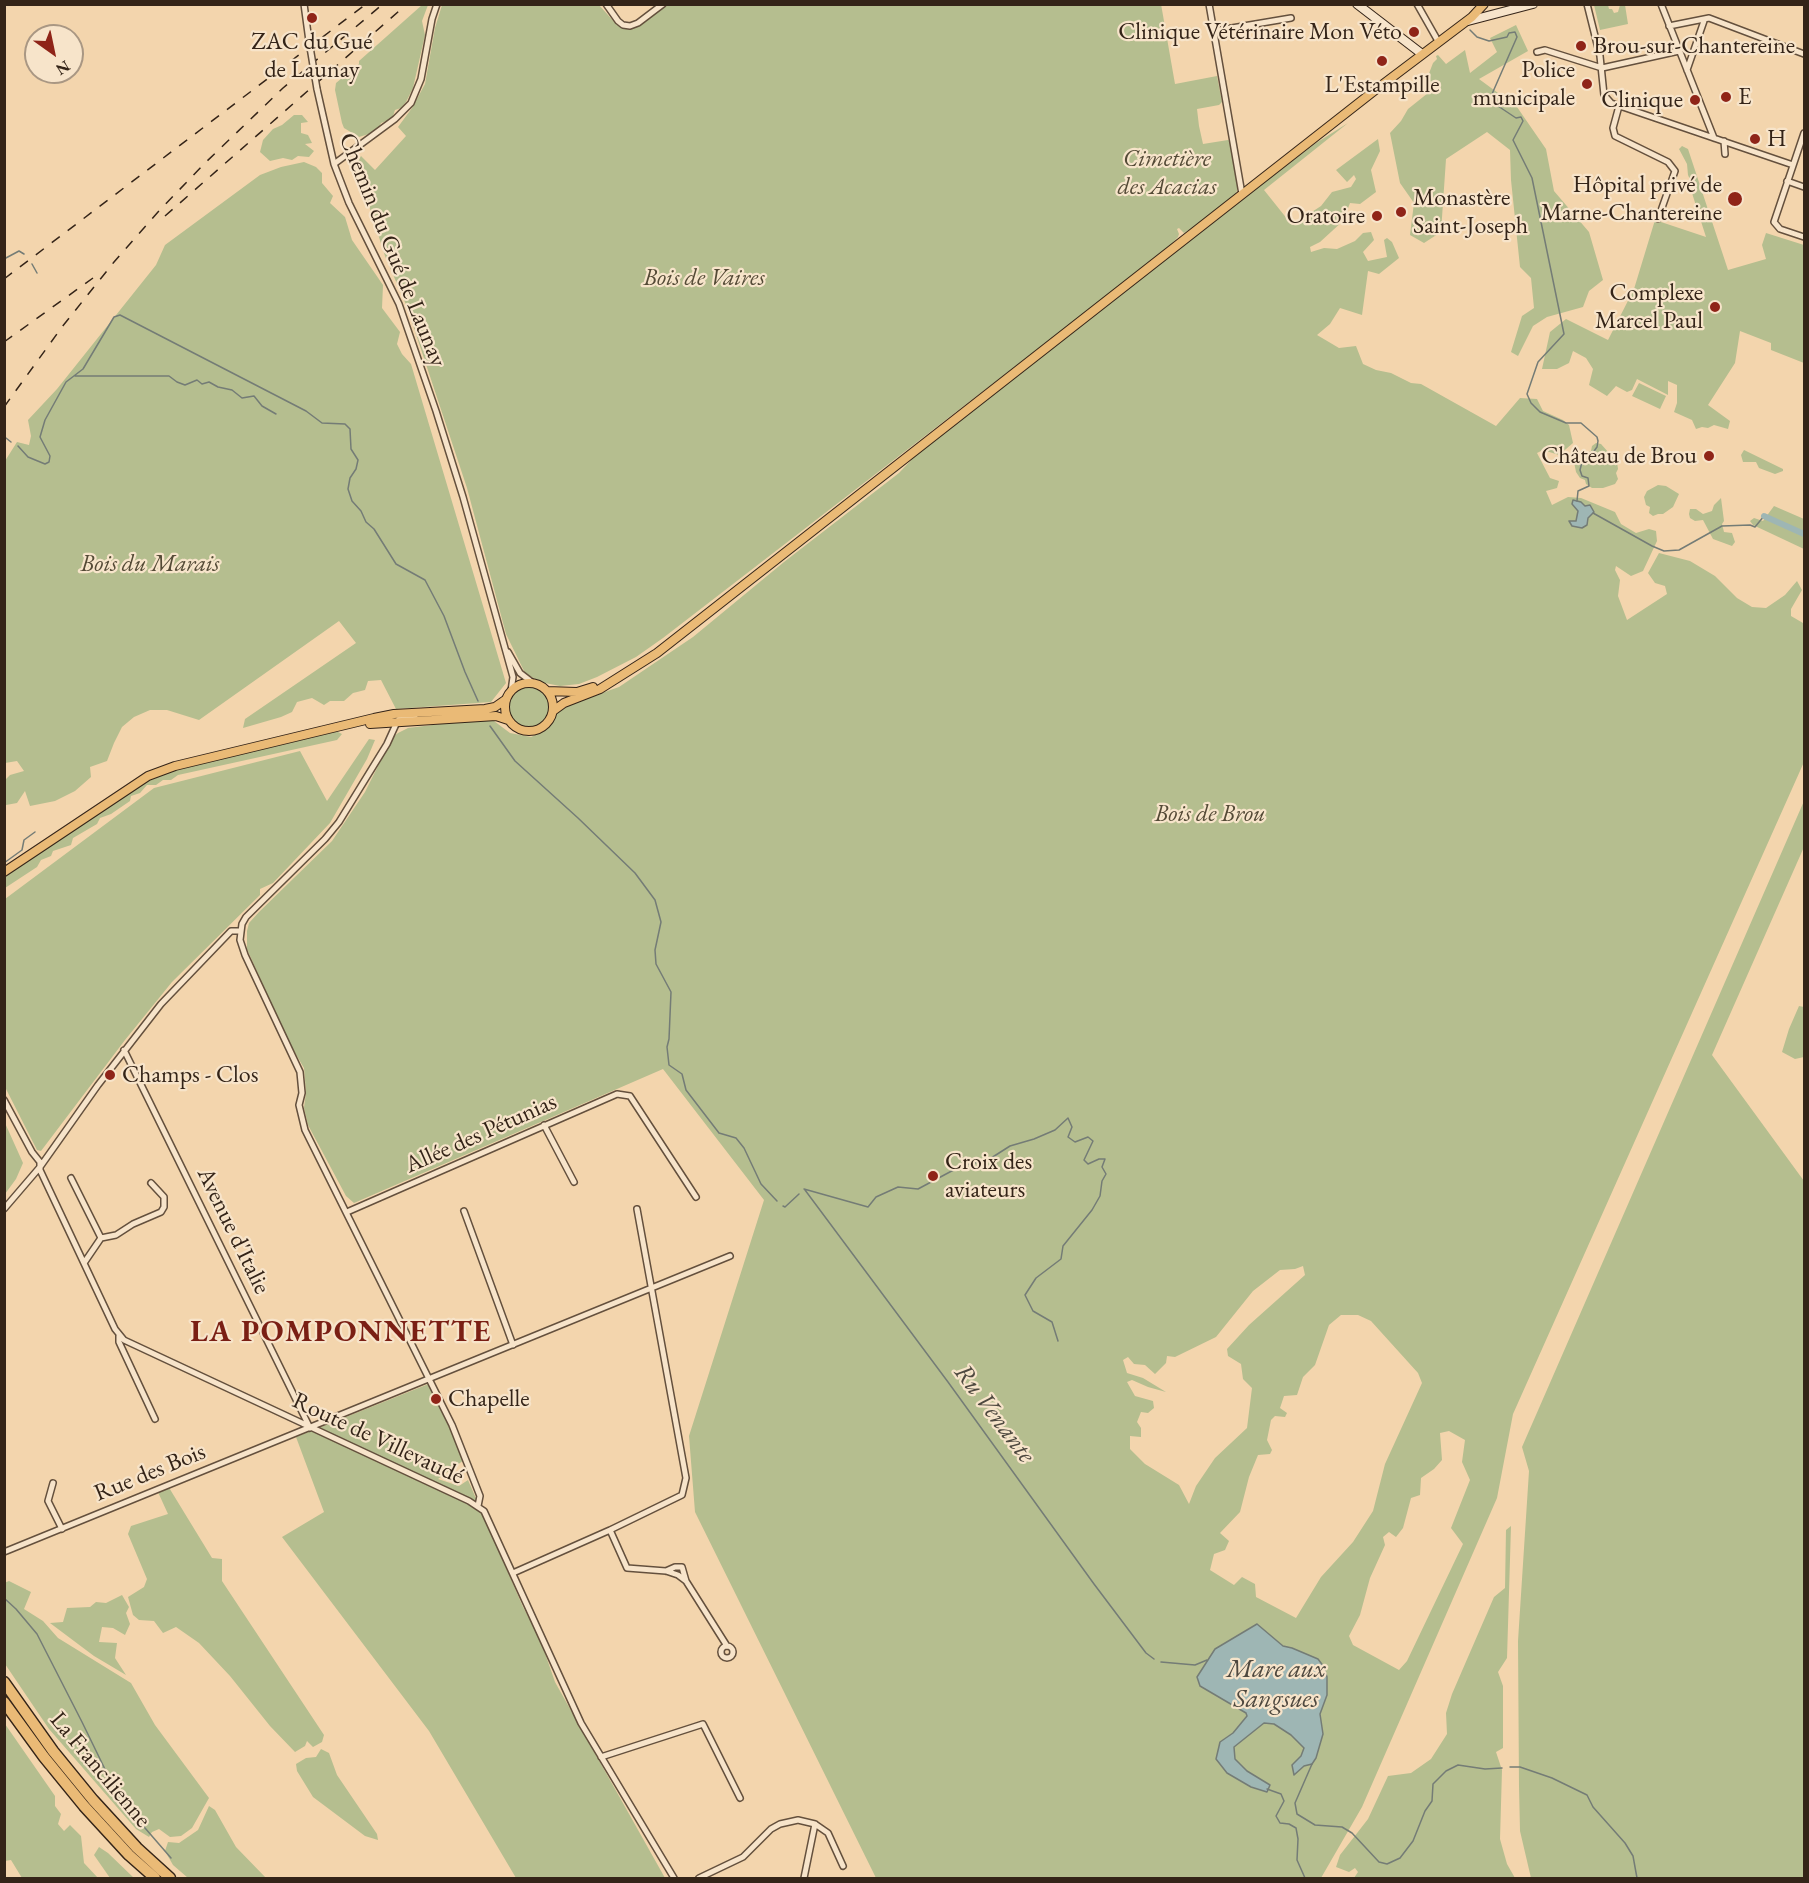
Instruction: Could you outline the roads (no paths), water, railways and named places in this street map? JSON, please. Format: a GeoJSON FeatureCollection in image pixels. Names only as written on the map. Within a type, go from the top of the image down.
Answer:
{"type":"FeatureCollection","features":[{"type":"Feature","properties":{"kind":"highway","name":"La Francilienne"},"geometry":{"type":"LineString","coordinates":[[4,1682],[53,1751],[93,1800],[137,1848],[170,1878]]}},
{"type":"Feature","properties":{"kind":"highway","name":"La Francilienne"},"geometry":{"type":"LineString","coordinates":[[4,1701],[39,1750],[84,1806],[129,1855],[155,1878]]}},
{"type":"Feature","properties":{"kind":"main road"},"geometry":{"type":"LineString","coordinates":[[1461,23],[1478,4]]}},
{"type":"Feature","properties":{"kind":"main road"},"geometry":{"type":"LineString","coordinates":[[553,711],[564,703],[587,695],[619,678],[657,653],[1461,23],[1472,17],[1484,4]]}},
{"type":"Feature","properties":{"kind":"main road"},"geometry":{"type":"LineString","coordinates":[[547,691],[577,692],[619,678]]}},
{"type":"Feature","properties":{"kind":"main road"},"geometry":{"type":"LineString","coordinates":[[349,725],[496,716],[508,720],[519,730],[536,730],[549,721],[553,711],[551,698],[547,691],[534,683],[517,686],[511,691],[504,707],[508,720]]}},
{"type":"Feature","properties":{"kind":"main road"},"geometry":{"type":"LineString","coordinates":[[4,872],[148,776],[175,766],[394,714],[485,709],[495,707],[506,700]]}},
{"type":"Feature","properties":{"kind":"street","name":"Chemin du Gué de Launay"},"geometry":{"type":"LineString","coordinates":[[304,4],[316,89],[334,164],[349,203],[386,277],[409,330],[453,466],[513,677],[511,691]]}},
{"type":"Feature","properties":{"kind":"street"},"geometry":{"type":"LineString","coordinates":[[334,164],[395,119],[411,103],[421,79],[437,4]]}},
{"type":"Feature","properties":{"kind":"street"},"geometry":{"type":"LineString","coordinates":[[606,4],[618,21],[630,26],[638,23],[663,4]]}},
{"type":"Feature","properties":{"kind":"street"},"geometry":{"type":"LineString","coordinates":[[1209,4],[1242,194]]}},
{"type":"Feature","properties":{"kind":"street"},"geometry":{"type":"LineString","coordinates":[[1357,4],[1422,54]]}},
{"type":"Feature","properties":{"kind":"street"},"geometry":{"type":"LineString","coordinates":[[1417,4],[1438,41]]}},
{"type":"Feature","properties":{"kind":"street"},"geometry":{"type":"LineString","coordinates":[[1484,4],[1489,14]]}},
{"type":"Feature","properties":{"kind":"street"},"geometry":{"type":"LineString","coordinates":[[1496,4],[1512,9]]}},
{"type":"Feature","properties":{"kind":"street"},"geometry":{"type":"LineString","coordinates":[[1461,23],[1533,4]]}},
{"type":"Feature","properties":{"kind":"street"},"geometry":{"type":"LineString","coordinates":[[1587,4],[1602,68],[1604,95],[1611,103],[1793,165]]}},
{"type":"Feature","properties":{"kind":"street"},"geometry":{"type":"LineString","coordinates":[[1661,4],[1714,138]]}},
{"type":"Feature","properties":{"kind":"street"},"geometry":{"type":"LineString","coordinates":[[1214,31],[1291,18]]}},
{"type":"Feature","properties":{"kind":"street"},"geometry":{"type":"LineString","coordinates":[[1669,26],[1710,18],[1804,54]]}},
{"type":"Feature","properties":{"kind":"street"},"geometry":{"type":"LineString","coordinates":[[1687,70],[1704,21]]}},
{"type":"Feature","properties":{"kind":"street"},"geometry":{"type":"LineString","coordinates":[[1537,52],[1545,50],[1602,68],[1679,51]]}},
{"type":"Feature","properties":{"kind":"street"},"geometry":{"type":"LineString","coordinates":[[1620,106],[1612,128],[1615,136],[1668,162],[1675,171],[1658,219]]}},
{"type":"Feature","properties":{"kind":"street"},"geometry":{"type":"LineString","coordinates":[[1698,132],[1708,123]]}},
{"type":"Feature","properties":{"kind":"street"},"geometry":{"type":"LineString","coordinates":[[1804,133],[1802,150],[1793,165],[1774,224],[1780,229],[1804,237]]}},
{"type":"Feature","properties":{"kind":"street"},"geometry":{"type":"LineString","coordinates":[[1724,141],[1725,154]]}},
{"type":"Feature","properties":{"kind":"street"},"geometry":{"type":"LineString","coordinates":[[1787,181],[1804,187]]}},
{"type":"Feature","properties":{"kind":"street","name":"Chemin du Gué de Launay"},"geometry":{"type":"LineString","coordinates":[[503,643],[520,673],[534,683]]}},
{"type":"Feature","properties":{"kind":"street"},"geometry":{"type":"LineString","coordinates":[[438,712],[400,718],[387,744],[339,822],[325,839],[246,917],[240,931],[240,940],[300,1072],[303,1093],[299,1105],[305,1130],[452,1425],[480,1496],[478,1506]]}},
{"type":"Feature","properties":{"kind":"street"},"geometry":{"type":"LineString","coordinates":[[4,1209],[40,1167],[124,1050],[161,1004],[231,931],[240,931]]}},
{"type":"Feature","properties":{"kind":"street","name":"Avenue d'Italie"},"geometry":{"type":"LineString","coordinates":[[124,1050],[310,1428]]}},
{"type":"Feature","properties":{"kind":"street","name":"Allée des Pétunias"},"geometry":{"type":"LineString","coordinates":[[347,1212],[617,1094],[630,1096],[696,1197]]}},
{"type":"Feature","properties":{"kind":"street"},"geometry":{"type":"LineString","coordinates":[[4,1100],[32,1152],[40,1162],[40,1167],[155,1419]]}},
{"type":"Feature","properties":{"kind":"street"},"geometry":{"type":"LineString","coordinates":[[544,1125],[574,1182]]}},
{"type":"Feature","properties":{"kind":"street"},"geometry":{"type":"LineString","coordinates":[[71,1178],[100,1238]]}},
{"type":"Feature","properties":{"kind":"street"},"geometry":{"type":"LineString","coordinates":[[84,1263],[100,1238],[116,1235],[161,1212],[164,1207],[164,1197],[151,1183]]}},
{"type":"Feature","properties":{"kind":"street"},"geometry":{"type":"LineString","coordinates":[[513,1573],[680,1498],[682,1495],[686,1478],[637,1209]]}},
{"type":"Feature","properties":{"kind":"street"},"geometry":{"type":"LineString","coordinates":[[464,1211],[513,1345]]}},
{"type":"Feature","properties":{"kind":"street","name":"Rue des Bois"},"geometry":{"type":"LineString","coordinates":[[4,1552],[730,1256]]}},
{"type":"Feature","properties":{"kind":"street","name":"Route de Villevaudé"},"geometry":{"type":"LineString","coordinates":[[118,1335],[137,1348],[478,1506],[488,1517],[582,1723],[674,1878]]}},
{"type":"Feature","properties":{"kind":"street"},"geometry":{"type":"LineString","coordinates":[[53,1483],[48,1501],[63,1529]]}},
{"type":"Feature","properties":{"kind":"street"},"geometry":{"type":"LineString","coordinates":[[610,1530],[627,1568],[666,1571],[675,1567],[682,1568],[686,1581],[727,1646]]}},
{"type":"Feature","properties":{"kind":"street"},"geometry":{"type":"LineString","coordinates":[[601,1756],[703,1724],[740,1798]]}},
{"type":"Feature","properties":{"kind":"street"},"geometry":{"type":"LineString","coordinates":[[699,1878],[743,1857],[757,1845],[763,1836],[780,1824],[798,1820],[815,1824],[828,1833],[843,1866]]}},
{"type":"Feature","properties":{"kind":"street"},"geometry":{"type":"LineString","coordinates":[[804,1878],[815,1824]]}},
{"type":"Feature","properties":{"kind":"water"},"geometry":{"type":"Polygon","coordinates":[[[1573,500],[1585,506],[1590,505],[1594,512],[1588,518],[1587,525],[1582,528],[1572,526],[1569,521],[1576,521],[1578,511],[1572,504],[1573,500]]]}},
{"type":"Feature","properties":{"kind":"water","name":"Mare aux Sangsues"},"geometry":{"type":"Polygon","coordinates":[[[1257,1624],[1283,1646],[1318,1659],[1327,1677],[1327,1695],[1320,1714],[1323,1734],[1312,1764],[1304,1766],[1294,1775],[1292,1765],[1301,1756],[1304,1748],[1291,1735],[1274,1724],[1264,1723],[1234,1747],[1235,1759],[1247,1771],[1270,1785],[1267,1792],[1251,1787],[1227,1773],[1216,1759],[1220,1742],[1233,1733],[1247,1716],[1246,1713],[1200,1686],[1197,1677],[1215,1649],[1257,1624]]]}},
{"type":"Feature","properties":{"kind":"waterway"},"geometry":{"type":"LineString","coordinates":[[1470,30],[1477,37],[1489,41],[1507,37],[1509,33],[1515,32],[1517,37],[1492,94],[1495,104],[1516,118],[1521,117],[1523,121],[1513,140],[1532,178],[1564,334],[1538,362],[1527,394],[1531,403],[1540,412],[1566,423],[1581,423],[1597,437],[1597,447],[1589,458],[1582,462],[1580,470],[1582,476],[1588,478],[1589,486],[1578,491],[1577,501]]}},
{"type":"Feature","properties":{"kind":"waterway"},"geometry":{"type":"LineString","coordinates":[[4,259],[19,251],[24,254]]}},
{"type":"Feature","properties":{"kind":"waterway"},"geometry":{"type":"LineString","coordinates":[[32,264],[37,273]]}},
{"type":"Feature","properties":{"kind":"waterway"},"geometry":{"type":"LineString","coordinates":[[18,446],[28,457],[45,464],[49,462],[50,456],[40,437],[45,420],[66,382],[83,369],[114,317],[120,315],[306,411],[322,423],[345,424],[350,429],[351,449],[358,460],[348,489],[352,501],[361,511],[366,522],[374,529],[396,564],[425,580],[444,616],[478,701]]}},
{"type":"Feature","properties":{"kind":"waterway"},"geometry":{"type":"LineString","coordinates":[[75,376],[169,376],[185,385],[197,380],[202,384],[209,382],[232,390],[242,398],[254,396],[262,406],[276,414]]}},
{"type":"Feature","properties":{"kind":"waterway"},"geometry":{"type":"LineString","coordinates":[[6,438],[11,442]]}},
{"type":"Feature","properties":{"kind":"waterway"},"geometry":{"type":"LineString","coordinates":[[1593,513],[1664,551],[1679,550],[1722,526],[1750,525],[1755,527],[1764,516]]}},
{"type":"Feature","properties":{"kind":"waterway"},"geometry":{"type":"LineString","coordinates":[[1764,516],[1804,534]]}},
{"type":"Feature","properties":{"kind":"waterway"},"geometry":{"type":"LineString","coordinates":[[490,726],[515,761],[635,873],[655,900],[661,922],[655,950],[656,964],[671,992],[667,1047],[669,1065],[682,1074],[686,1090],[719,1133],[736,1138],[744,1148],[761,1184],[777,1201]]}},
{"type":"Feature","properties":{"kind":"waterway"},"geometry":{"type":"LineString","coordinates":[[4,863],[22,850],[24,840],[35,832]]}},
{"type":"Feature","properties":{"kind":"waterway"},"geometry":{"type":"LineString","coordinates":[[804,1189],[868,1207],[876,1197],[898,1187],[918,1189],[961,1166],[988,1160],[1010,1146],[1055,1130],[1068,1118],[1072,1127],[1068,1137],[1075,1142],[1088,1137],[1093,1141],[1084,1160],[1088,1164],[1105,1159],[1102,1167],[1106,1174],[1102,1181],[1100,1196],[1092,1210],[1063,1246],[1061,1259],[1036,1278],[1025,1295],[1033,1311],[1052,1322],[1058,1341]]}},
{"type":"Feature","properties":{"kind":"waterway","name":"Ru Venante"},"geometry":{"type":"LineString","coordinates":[[805,1190],[1094,1584],[1146,1653],[1154,1659]]}},
{"type":"Feature","properties":{"kind":"waterway"},"geometry":{"type":"LineString","coordinates":[[783,1206],[785,1207],[799,1194]]}},
{"type":"Feature","properties":{"kind":"waterway"},"geometry":{"type":"LineString","coordinates":[[4,1598],[37,1634],[119,1798],[171,1858]]}},
{"type":"Feature","properties":{"kind":"waterway","name":"Ru Venante"},"geometry":{"type":"LineString","coordinates":[[1161,1662],[1195,1665],[1207,1660]]}},
{"type":"Feature","properties":{"kind":"waterway"},"geometry":{"type":"LineString","coordinates":[[1312,1764],[1295,1803],[1297,1814],[1315,1825],[1342,1827],[1352,1833],[1379,1862],[1387,1864],[1400,1858],[1413,1841],[1425,1811],[1432,1801],[1433,1784],[1446,1771],[1458,1765],[1485,1769],[1502,1768]]}},
{"type":"Feature","properties":{"kind":"waterway"},"geometry":{"type":"LineString","coordinates":[[1510,1767],[1520,1767],[1552,1778],[1587,1795],[1593,1807],[1625,1843],[1633,1856],[1637,1878]]}},
{"type":"Feature","properties":{"kind":"waterway","name":"Ru Venante"},"geometry":{"type":"LineString","coordinates":[[1267,1789],[1281,1794],[1284,1801],[1276,1816],[1280,1823],[1296,1828],[1297,1860],[1305,1878]]}},
{"type":"Feature","properties":{"kind":"railway"},"geometry":{"type":"LineString","coordinates":[[4,279],[366,4]]}},
{"type":"Feature","properties":{"kind":"railway"},"geometry":{"type":"LineString","coordinates":[[4,407],[62,327],[158,212],[283,88],[383,4]]}},
{"type":"Feature","properties":{"kind":"railway"},"geometry":{"type":"LineString","coordinates":[[165,216],[407,4]]}},
{"type":"Feature","properties":{"kind":"railway"},"geometry":{"type":"LineString","coordinates":[[4,342],[93,278]]}},
{"type":"Feature","properties":{"kind":"place","name":"ZAC du Gué de Launay"},"geometry":{"type":"Point","coordinates":[312,18]}},
{"type":"Feature","properties":{"kind":"place","name":"Clinique Vétérinaire Mon Véto"},"geometry":{"type":"Point","coordinates":[1414,32]}},
{"type":"Feature","properties":{"kind":"place","name":"Brou-sur-Chantereine"},"geometry":{"type":"Point","coordinates":[1581,46]}},
{"type":"Feature","properties":{"kind":"place","name":"L'Estampille"},"geometry":{"type":"Point","coordinates":[1382,61]}},
{"type":"Feature","properties":{"kind":"place","name":"Police municipale"},"geometry":{"type":"Point","coordinates":[1587,84]}},
{"type":"Feature","properties":{"kind":"place","name":"E"},"geometry":{"type":"Point","coordinates":[1726,97]}},
{"type":"Feature","properties":{"kind":"place","name":"Clinique"},"geometry":{"type":"Point","coordinates":[1695,100]}},
{"type":"Feature","properties":{"kind":"place","name":"H"},"geometry":{"type":"Point","coordinates":[1755,139]}},
{"type":"Feature","properties":{"kind":"place","name":"Hôpital privé de Marne-Chantereine"},"geometry":{"type":"Point","coordinates":[1735,199]}},
{"type":"Feature","properties":{"kind":"place","name":"Monastère Saint-Joseph"},"geometry":{"type":"Point","coordinates":[1401,212]}},
{"type":"Feature","properties":{"kind":"place","name":"Oratoire"},"geometry":{"type":"Point","coordinates":[1377,216]}},
{"type":"Feature","properties":{"kind":"place","name":"Complexe Marcel Paul"},"geometry":{"type":"Point","coordinates":[1715,307]}},
{"type":"Feature","properties":{"kind":"place","name":"Château de Brou"},"geometry":{"type":"Point","coordinates":[1709,456]}},
{"type":"Feature","properties":{"kind":"place","name":"Champs - Clos"},"geometry":{"type":"Point","coordinates":[110,1075]}},
{"type":"Feature","properties":{"kind":"place","name":"Croix des aviateurs"},"geometry":{"type":"Point","coordinates":[933,1176]}},
{"type":"Feature","properties":{"kind":"place","name":"Chapelle"},"geometry":{"type":"Point","coordinates":[436,1399]}},
{"type":"Feature","properties":{"kind":"district","name":"LA POMPONNETTE"},"geometry":{"type":"Point","coordinates":[341,1333]}},
{"type":"Feature","properties":{"kind":"park label","name":"Cimetière des Acacias"},"geometry":{"type":"Point","coordinates":[1167,173]}},
{"type":"Feature","properties":{"kind":"park label","name":"Bois de Vaires"},"geometry":{"type":"Point","coordinates":[704,278]}},
{"type":"Feature","properties":{"kind":"park label","name":"Bois du Marais"},"geometry":{"type":"Point","coordinates":[150,564]}},
{"type":"Feature","properties":{"kind":"park label","name":"Bois de Brou"},"geometry":{"type":"Point","coordinates":[1210,814]}}]}
